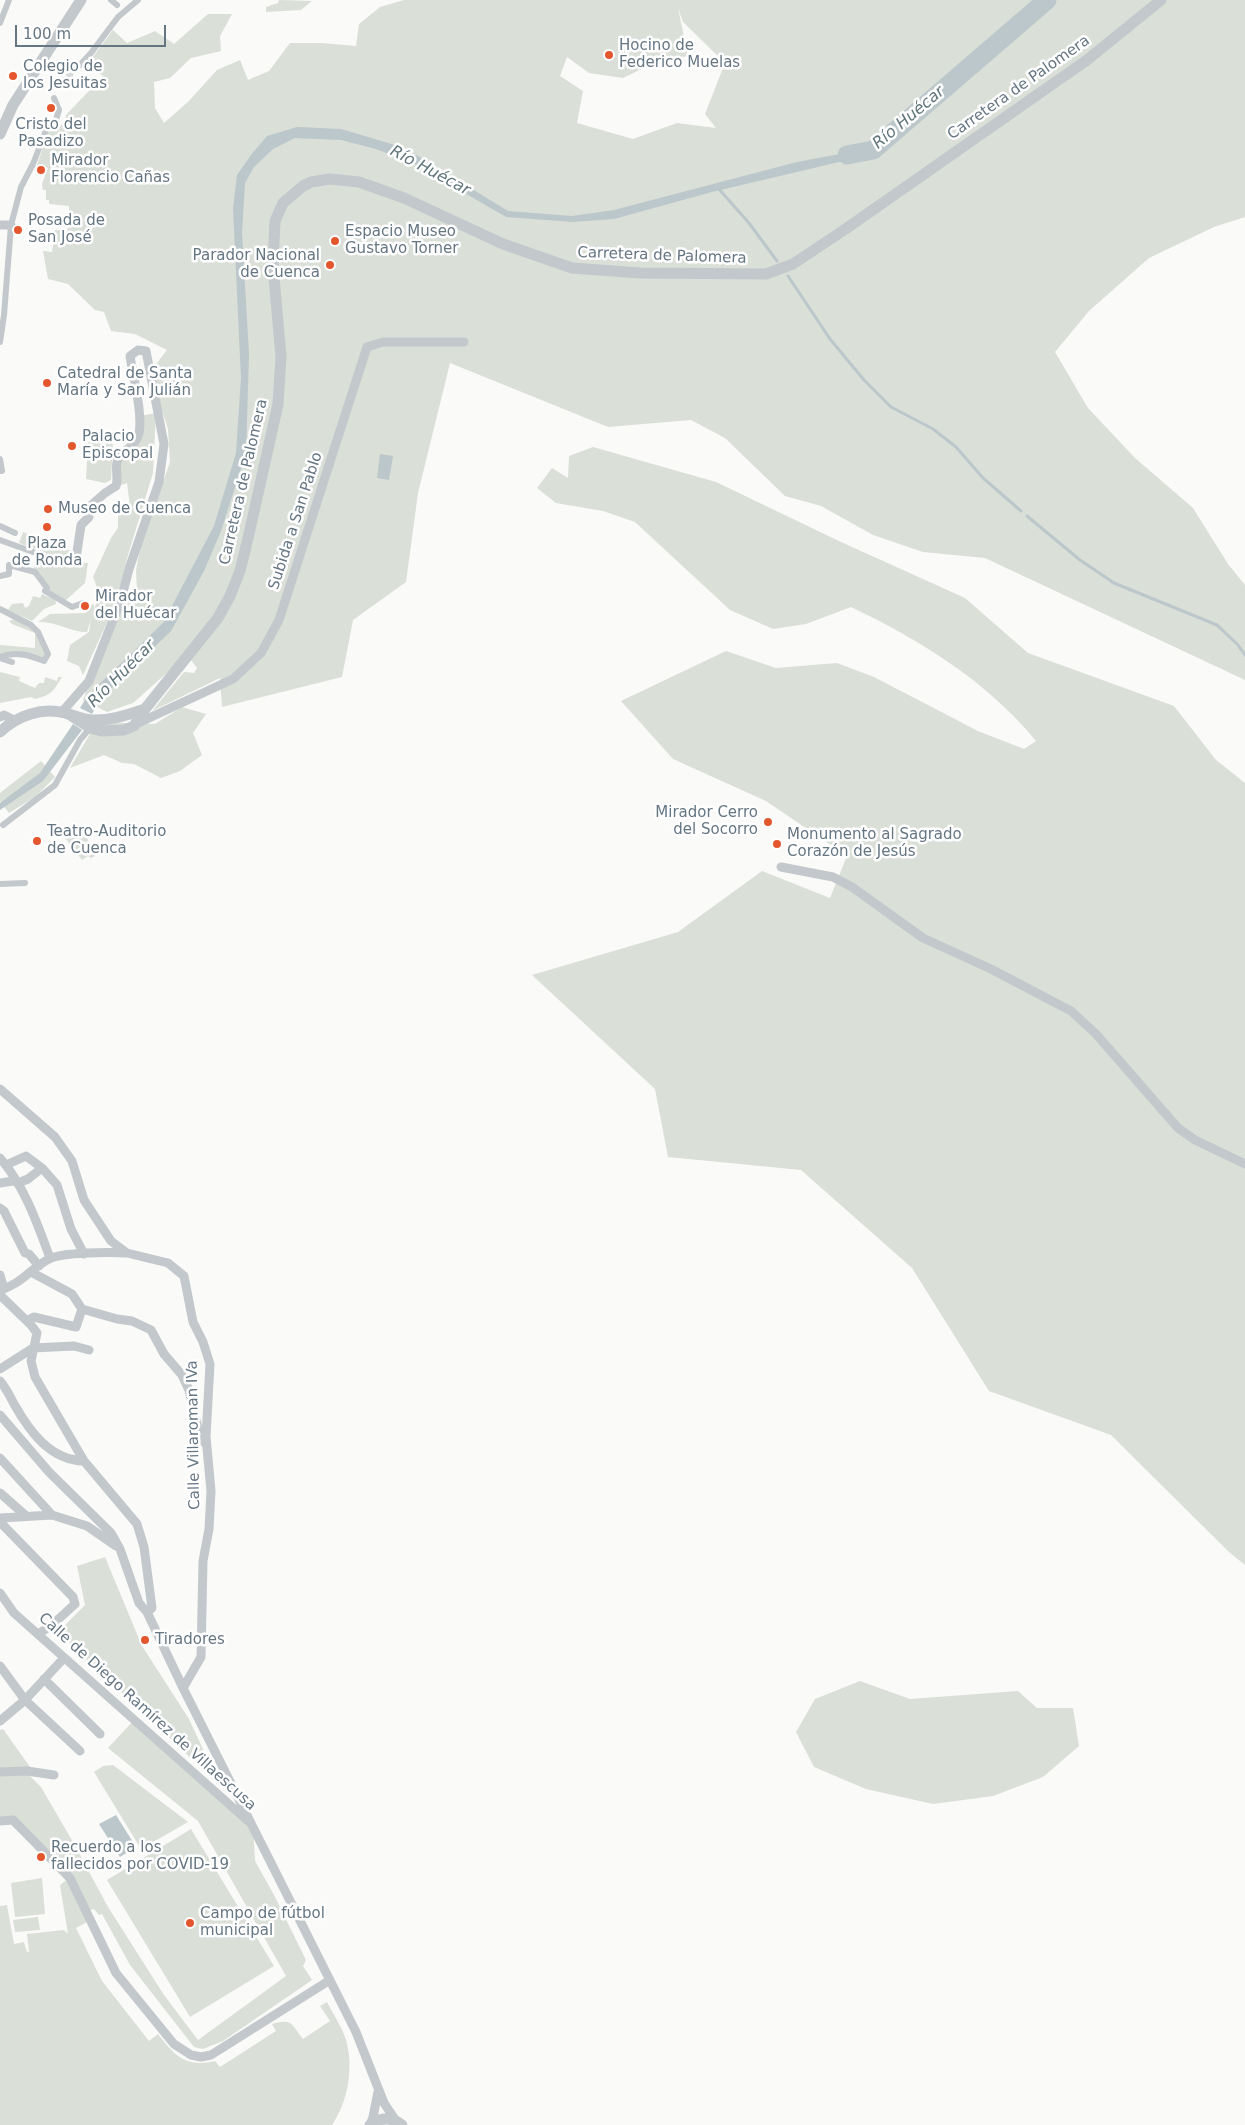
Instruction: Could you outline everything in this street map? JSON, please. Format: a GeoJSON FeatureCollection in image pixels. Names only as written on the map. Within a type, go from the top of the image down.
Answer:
{"type":"FeatureCollection","features":[{"type":"Feature","properties":{"kind":"street"},"geometry":{"type":"LineString","coordinates":[[0,23],[10,0]]}},
{"type":"Feature","properties":{"kind":"street"},"geometry":{"type":"LineString","coordinates":[[0,134],[13,105],[81,0]]}},
{"type":"Feature","properties":{"kind":"street"},"geometry":{"type":"LineString","coordinates":[[111,0],[117,5]]}},
{"type":"Feature","properties":{"kind":"street"},"geometry":{"type":"LineString","coordinates":[[79,66],[118,17],[138,0]]}},
{"type":"Feature","properties":{"kind":"street","name":"Carretera de Palomera"},"geometry":{"type":"LineString","coordinates":[[134,726],[145,709],[218,618],[237,580],[272,436],[280,383],[281,357],[274,266],[275,221],[283,203],[303,186],[311,182],[330,179],[359,182],[404,198],[503,244],[572,268],[640,273],[766,274],[793,264],[847,228],[1087,60],[1161,0]]}},
{"type":"Feature","properties":{"kind":"street"},"geometry":{"type":"LineString","coordinates":[[0,342],[3,290],[11,225],[21,187],[59,110],[54,98],[51,108]]}},
{"type":"Feature","properties":{"kind":"street"},"geometry":{"type":"LineString","coordinates":[[0,225],[11,225]]}},
{"type":"Feature","properties":{"kind":"street","name":"Subida a San Pablo"},"geometry":{"type":"LineString","coordinates":[[134,726],[234,679],[261,653],[279,620],[367,347],[384,342],[464,342]]}},
{"type":"Feature","properties":{"kind":"street"},"geometry":{"type":"LineString","coordinates":[[66,714],[89,681],[121,600],[129,568],[159,482],[164,444],[146,351],[138,350],[130,356],[140,416],[139,433],[135,444],[118,458],[116,467],[119,478],[116,486],[88,508],[88,517],[81,525],[76,552]]}},
{"type":"Feature","properties":{"kind":"street"},"geometry":{"type":"LineString","coordinates":[[0,459],[2,471],[0,470]]}},
{"type":"Feature","properties":{"kind":"street"},"geometry":{"type":"LineString","coordinates":[[0,526],[15,533]]}},
{"type":"Feature","properties":{"kind":"street"},"geometry":{"type":"LineString","coordinates":[[0,540],[33,552]]}},
{"type":"Feature","properties":{"kind":"street"},"geometry":{"type":"LineString","coordinates":[[0,576],[9,574],[10,565],[35,572],[47,588],[45,591],[72,607],[83,603]]}},
{"type":"Feature","properties":{"kind":"street"},"geometry":{"type":"LineString","coordinates":[[0,609],[31,625],[38,632],[48,654],[44,661],[26,654],[6,654],[0,658]]}},
{"type":"Feature","properties":{"kind":"street"},"geometry":{"type":"LineString","coordinates":[[0,658],[12,662]]}},
{"type":"Feature","properties":{"kind":"street"},"geometry":{"type":"LineString","coordinates":[[3,825],[55,785],[91,723],[117,718],[145,709]]}},
{"type":"Feature","properties":{"kind":"street"},"geometry":{"type":"LineString","coordinates":[[0,732],[14,720],[28,714],[66,714],[109,732],[124,730],[134,726]]}},
{"type":"Feature","properties":{"kind":"street"},"geometry":{"type":"LineString","coordinates":[[0,717],[4,715],[14,720]]}},
{"type":"Feature","properties":{"kind":"street"},"geometry":{"type":"LineString","coordinates":[[781,867],[833,877],[852,888],[923,938],[992,969],[1071,1011],[1096,1034],[1178,1128],[1195,1140],[1245,1164]]}},
{"type":"Feature","properties":{"kind":"street"},"geometry":{"type":"LineString","coordinates":[[0,884],[25,883]]}},
{"type":"Feature","properties":{"kind":"street","name":"Calle Villaroman IVa"},"geometry":{"type":"LineString","coordinates":[[0,1089],[55,1137],[72,1161],[84,1200],[111,1241],[127,1253],[168,1263],[184,1276],[193,1322],[203,1342],[210,1364],[206,1445],[210,1490],[209,1529],[203,1561],[201,1657],[183,1688]]}},
{"type":"Feature","properties":{"kind":"street"},"geometry":{"type":"LineString","coordinates":[[50,1258],[36,1216],[18,1183],[3,1162],[26,1156],[42,1168],[57,1186],[71,1229],[84,1254]]}},
{"type":"Feature","properties":{"kind":"street"},"geometry":{"type":"LineString","coordinates":[[0,1183],[13,1181],[18,1183],[28,1179],[42,1168]]}},
{"type":"Feature","properties":{"kind":"street"},"geometry":{"type":"LineString","coordinates":[[0,1208],[4,1211],[25,1254],[29,1254],[35,1269],[72,1294],[82,1309],[117,1319],[132,1321],[151,1330],[164,1354],[182,1375],[189,1390],[198,1428],[206,1445]]}},
{"type":"Feature","properties":{"kind":"street"},"geometry":{"type":"LineString","coordinates":[[1,1292],[14,1286],[50,1258],[102,1252],[127,1253]]}},
{"type":"Feature","properties":{"kind":"street"},"geometry":{"type":"LineString","coordinates":[[0,1275],[1,1292],[37,1333],[31,1366],[35,1377],[84,1461],[137,1524],[144,1547],[152,1608],[147,1612]]}},
{"type":"Feature","properties":{"kind":"street"},"geometry":{"type":"LineString","coordinates":[[27,1321],[34,1317],[76,1326],[82,1309]]}},
{"type":"Feature","properties":{"kind":"street"},"geometry":{"type":"LineString","coordinates":[[0,1369],[33,1348],[74,1346],[89,1350]]}},
{"type":"Feature","properties":{"kind":"street"},"geometry":{"type":"LineString","coordinates":[[0,1381],[33,1433],[42,1443],[65,1458],[84,1461]]}},
{"type":"Feature","properties":{"kind":"street","name":"Calle de Diego Ramírez de Villaescusa"},"geometry":{"type":"LineString","coordinates":[[0,1415],[49,1472],[111,1532],[120,1549],[136,1598],[147,1612],[253,1826]]}},
{"type":"Feature","properties":{"kind":"street"},"geometry":{"type":"LineString","coordinates":[[0,1458],[52,1514]]}},
{"type":"Feature","properties":{"kind":"street"},"geometry":{"type":"LineString","coordinates":[[0,1493],[25,1515]]}},
{"type":"Feature","properties":{"kind":"street"},"geometry":{"type":"LineString","coordinates":[[0,1518],[52,1514],[87,1526],[120,1549]]}},
{"type":"Feature","properties":{"kind":"street"},"geometry":{"type":"LineString","coordinates":[[0,1522],[73,1597],[75,1604],[52,1625],[38,1634]]}},
{"type":"Feature","properties":{"kind":"street","name":"Calle de Diego Ramírez de Villaescusa"},"geometry":{"type":"LineString","coordinates":[[0,1593],[14,1613],[253,1826]]}},
{"type":"Feature","properties":{"kind":"street"},"geometry":{"type":"LineString","coordinates":[[0,1722],[25,1700],[64,1658]]}},
{"type":"Feature","properties":{"kind":"street"},"geometry":{"type":"LineString","coordinates":[[0,1666],[25,1700],[80,1751]]}},
{"type":"Feature","properties":{"kind":"street"},"geometry":{"type":"LineString","coordinates":[[44,1679],[100,1734]]}},
{"type":"Feature","properties":{"kind":"street"},"geometry":{"type":"LineString","coordinates":[[0,1772],[27,1771],[54,1775]]}},
{"type":"Feature","properties":{"kind":"street"},"geometry":{"type":"LineString","coordinates":[[0,1821],[13,1820],[70,1878],[116,1973],[174,2044],[191,2055],[211,2056],[330,1980]]}},
{"type":"Feature","properties":{"kind":"street"},"geometry":{"type":"LineString","coordinates":[[253,1826],[356,2032],[384,2103],[399,2123]]}},
{"type":"Feature","properties":{"kind":"street"},"geometry":{"type":"LineString","coordinates":[[370,2125],[375,2111],[378,2089]]}},
{"type":"Feature","properties":{"kind":"street"},"geometry":{"type":"LineString","coordinates":[[370,2125],[382,2119],[399,2123]]}},
{"type":"Feature","properties":{"kind":"shaded area"},"geometry":{"type":"Polygon","coordinates":[[[279,0],[312,1],[301,10],[266,12],[266,7],[278,3],[279,0]]]}},
{"type":"Feature","properties":{"kind":"shaded area"},"geometry":{"type":"Polygon","coordinates":[[[404,0],[1245,0],[1245,217],[1214,227],[1149,258],[1089,311],[1055,352],[1088,408],[1135,458],[1193,508],[1228,564],[1245,585],[1245,680],[985,558],[923,552],[873,535],[821,506],[785,496],[725,438],[691,420],[608,427],[450,363],[418,493],[406,582],[353,620],[342,677],[222,707],[220,678],[152,711],[184,672],[194,673],[197,668],[187,655],[133,703],[107,712],[83,700],[103,645],[122,604],[137,590],[136,571],[139,553],[170,462],[168,429],[157,395],[153,368],[167,350],[135,334],[111,331],[104,312],[95,310],[68,284],[48,279],[43,251],[52,252],[55,230],[67,231],[73,218],[69,212],[69,206],[49,204],[49,200],[46,200],[46,190],[43,190],[42,184],[48,168],[37,165],[51,124],[64,125],[66,115],[103,76],[96,71],[96,61],[92,58],[113,30],[127,43],[155,31],[174,44],[208,14],[232,14],[220,36],[221,51],[191,58],[170,78],[154,82],[155,108],[164,123],[189,101],[217,70],[240,60],[248,80],[269,71],[290,43],[356,46],[359,24],[380,7],[404,0]],[[678,8],[688,56],[658,61],[623,78],[589,73],[567,57],[560,76],[583,91],[577,123],[633,139],[677,123],[716,128],[705,114],[725,63],[683,22],[678,8]]]}},
{"type":"Feature","properties":{"kind":"shaded area"},"geometry":{"type":"Polygon","coordinates":[[[156,413],[153,473],[128,555],[116,603],[83,675],[79,666],[67,661],[70,645],[89,632],[91,619],[87,632],[51,623],[38,622],[50,614],[86,613],[87,608],[94,604],[94,609],[98,593],[93,577],[111,538],[118,528],[118,513],[130,506],[127,483],[116,487],[116,467],[135,444],[140,416],[156,413]]]}},
{"type":"Feature","properties":{"kind":"shaded area"},"geometry":{"type":"Polygon","coordinates":[[[88,442],[113,444],[111,480],[105,483],[86,479],[88,442]]]}},
{"type":"Feature","properties":{"kind":"shaded area"},"geometry":{"type":"Polygon","coordinates":[[[593,447],[716,482],[841,542],[965,598],[1028,653],[1174,706],[1216,760],[1245,783],[1245,1565],[1229,1552],[1111,1435],[989,1391],[912,1268],[801,1170],[668,1157],[655,1089],[532,975],[678,932],[762,871],[830,898],[847,856],[766,801],[673,759],[621,701],[726,651],[776,668],[837,663],[874,677],[978,731],[1024,749],[1036,741],[1017,720],[974,681],[927,648],[877,620],[851,607],[806,624],[773,629],[730,610],[635,522],[603,511],[556,503],[537,488],[552,468],[568,478],[569,456],[593,447]]]}},
{"type":"Feature","properties":{"kind":"shaded area"},"geometry":{"type":"Polygon","coordinates":[[[23,532],[72,551],[71,561],[88,563],[85,583],[65,601],[48,590],[34,569],[36,555],[54,557],[19,543],[23,532]]]}},
{"type":"Feature","properties":{"kind":"shaded area"},"geometry":{"type":"Polygon","coordinates":[[[42,594],[55,600],[56,604],[44,609],[32,621],[8,610],[12,604],[23,603],[25,608],[29,606],[33,596],[40,598],[42,594]]]}},
{"type":"Feature","properties":{"kind":"shaded area"},"geometry":{"type":"Polygon","coordinates":[[[15,619],[38,633],[48,654],[44,658],[0,656],[0,645],[35,648],[35,633],[9,621],[15,619]]]}},
{"type":"Feature","properties":{"kind":"shaded area"},"geometry":{"type":"Polygon","coordinates":[[[0,672],[20,677],[19,681],[35,688],[39,683],[44,683],[45,677],[57,681],[58,677],[62,677],[54,689],[45,696],[0,703],[0,672]]]}},
{"type":"Feature","properties":{"kind":"shaded area"},"geometry":{"type":"Polygon","coordinates":[[[182,707],[206,714],[193,733],[202,755],[180,771],[161,778],[134,764],[122,763],[104,755],[70,768],[97,722],[155,724],[182,707]]]}},
{"type":"Feature","properties":{"kind":"shaded area"},"geometry":{"type":"Polygon","coordinates":[[[41,761],[55,777],[35,797],[9,813],[0,801],[0,793],[41,761]]]}},
{"type":"Feature","properties":{"kind":"shaded area"},"geometry":{"type":"Polygon","coordinates":[[[72,824],[82,826],[95,856],[91,858],[88,856],[82,860],[63,835],[66,835],[75,828],[72,824]]]}},
{"type":"Feature","properties":{"kind":"shaded area"},"geometry":{"type":"Polygon","coordinates":[[[105,1557],[142,1646],[189,1719],[220,1786],[58,1632],[85,1605],[77,1566],[105,1557]]]}},
{"type":"Feature","properties":{"kind":"shaded area"},"geometry":{"type":"Polygon","coordinates":[[[860,1681],[910,1699],[1018,1691],[1037,1708],[1073,1708],[1079,1746],[1043,1777],[993,1796],[933,1804],[866,1789],[814,1767],[796,1732],[815,1699],[860,1681]]]}},
{"type":"Feature","properties":{"kind":"shaded area"},"geometry":{"type":"Polygon","coordinates":[[[134,1720],[253,1825],[255,1861],[306,1960],[303,1966],[312,1980],[223,2041],[203,2049],[194,2047],[130,1965],[102,1914],[99,1915],[94,1909],[87,1911],[89,1921],[76,1928],[102,1981],[149,2041],[158,2034],[176,2054],[189,2061],[205,2063],[215,2061],[220,2067],[276,2031],[272,2024],[279,2022],[291,2024],[303,2039],[330,2021],[320,2006],[327,2002],[346,2040],[349,2061],[346,2095],[338,2116],[332,2125],[0,2125],[0,1906],[7,1905],[14,1944],[24,1942],[27,1952],[29,1952],[27,1934],[64,1930],[68,1934],[60,1885],[69,1878],[13,1820],[0,1821],[0,1730],[3,1729],[30,1767],[30,1776],[41,1787],[108,1907],[164,1995],[198,2040],[286,1976],[198,1821],[108,1748],[134,1720]]]}},
{"type":"Feature","properties":{"kind":"shaded area"},"geometry":{"type":"Polygon","coordinates":[[[113,1765],[188,1822],[141,1849],[94,1772],[103,1766],[113,1765]]]}},
{"type":"Feature","properties":{"kind":"shaded area","name":"Campo de fútbol municipal"},"geometry":{"type":"Polygon","coordinates":[[[191,1829],[274,1966],[190,2017],[107,1880],[191,1829]]]}},
{"type":"Feature","properties":{"kind":"shaded area"},"geometry":{"type":"Polygon","coordinates":[[[42,1878],[45,1914],[15,1917],[11,1883],[42,1878]]]}},
{"type":"Feature","properties":{"kind":"shaded area"},"geometry":{"type":"Polygon","coordinates":[[[38,1917],[40,1930],[15,1932],[13,1920],[38,1917]]]}},
{"type":"Feature","properties":{"kind":"water"},"geometry":{"type":"Polygon","coordinates":[[[297,127],[341,129],[395,145],[418,156],[508,211],[572,216],[614,210],[797,162],[872,148],[873,154],[712,192],[614,219],[573,222],[506,217],[413,163],[376,149],[341,140],[295,138],[273,149],[254,167],[245,183],[242,233],[249,354],[246,453],[221,531],[204,571],[171,631],[101,698],[92,714],[80,708],[88,695],[163,623],[214,526],[236,453],[241,378],[233,208],[237,175],[267,136],[297,127]]]}},
{"type":"Feature","properties":{"kind":"water"},"geometry":{"type":"Polygon","coordinates":[[[380,454],[393,456],[389,480],[377,478],[380,454]]]}},
{"type":"Feature","properties":{"kind":"water"},"geometry":{"type":"Polygon","coordinates":[[[73,724],[82,730],[43,781],[0,810],[0,803],[40,773],[73,724]]]}},
{"type":"Feature","properties":{"kind":"water"},"geometry":{"type":"Polygon","coordinates":[[[116,1815],[136,1847],[120,1857],[99,1824],[116,1815]]]}},
{"type":"Feature","properties":{"kind":"waterway","name":"Río Huécar"},"geometry":{"type":"LineString","coordinates":[[847,155],[873,150],[1047,0]]}},
{"type":"Feature","properties":{"kind":"waterway"},"geometry":{"type":"LineString","coordinates":[[718,188],[749,223],[777,261]]}},
{"type":"Feature","properties":{"kind":"waterway"},"geometry":{"type":"LineString","coordinates":[[788,276],[830,339],[864,380],[891,407],[933,429],[956,447],[983,478],[1021,511]]}},
{"type":"Feature","properties":{"kind":"waterway"},"geometry":{"type":"LineString","coordinates":[[1027,516],[1080,560],[1114,583],[1217,625],[1238,645],[1245,655]]}},
{"type":"Feature","properties":{"kind":"tunnel"},"geometry":{"type":"LineString","coordinates":[[61,83],[79,66]]}},
{"type":"Feature","properties":{"kind":"place","name":"Hocino de Federico Muelas"},"geometry":{"type":"Point","coordinates":[609,55]}},
{"type":"Feature","properties":{"kind":"place","name":"Colegio de los Jesuitas"},"geometry":{"type":"Point","coordinates":[13,76]}},
{"type":"Feature","properties":{"kind":"place","name":"Cristo del Pasadizo"},"geometry":{"type":"Point","coordinates":[51,108]}},
{"type":"Feature","properties":{"kind":"place","name":"Mirador Florencio Cañas"},"geometry":{"type":"Point","coordinates":[41,170]}},
{"type":"Feature","properties":{"kind":"place","name":"Posada de San José"},"geometry":{"type":"Point","coordinates":[18,230]}},
{"type":"Feature","properties":{"kind":"place","name":"Espacio Museo Gustavo Torner"},"geometry":{"type":"Point","coordinates":[335,241]}},
{"type":"Feature","properties":{"kind":"place","name":"Parador Nacional de Cuenca"},"geometry":{"type":"Point","coordinates":[330,265]}},
{"type":"Feature","properties":{"kind":"place","name":"Catedral de Santa María y San Julián"},"geometry":{"type":"Point","coordinates":[47,383]}},
{"type":"Feature","properties":{"kind":"place","name":"Palacio Episcopal"},"geometry":{"type":"Point","coordinates":[72,446]}},
{"type":"Feature","properties":{"kind":"place","name":"Museo de Cuenca"},"geometry":{"type":"Point","coordinates":[48,509]}},
{"type":"Feature","properties":{"kind":"place","name":"Plaza de Ronda"},"geometry":{"type":"Point","coordinates":[47,527]}},
{"type":"Feature","properties":{"kind":"place","name":"Mirador del Huécar"},"geometry":{"type":"Point","coordinates":[85,606]}},
{"type":"Feature","properties":{"kind":"place","name":"Mirador Cerro del Socorro"},"geometry":{"type":"Point","coordinates":[768,822]}},
{"type":"Feature","properties":{"kind":"place","name":"Teatro-Auditorio de Cuenca"},"geometry":{"type":"Point","coordinates":[37,841]}},
{"type":"Feature","properties":{"kind":"place","name":"Monumento al Sagrado Corazón de Jesús"},"geometry":{"type":"Point","coordinates":[777,844]}},
{"type":"Feature","properties":{"kind":"place","name":"Tiradores"},"geometry":{"type":"Point","coordinates":[145,1640]}},
{"type":"Feature","properties":{"kind":"place","name":"Recuerdo a los fallecidos por COVID-19"},"geometry":{"type":"Point","coordinates":[41,1857]}},
{"type":"Feature","properties":{"kind":"place","name":"Campo de fútbol municipal"},"geometry":{"type":"Point","coordinates":[190,1923]}}]}
